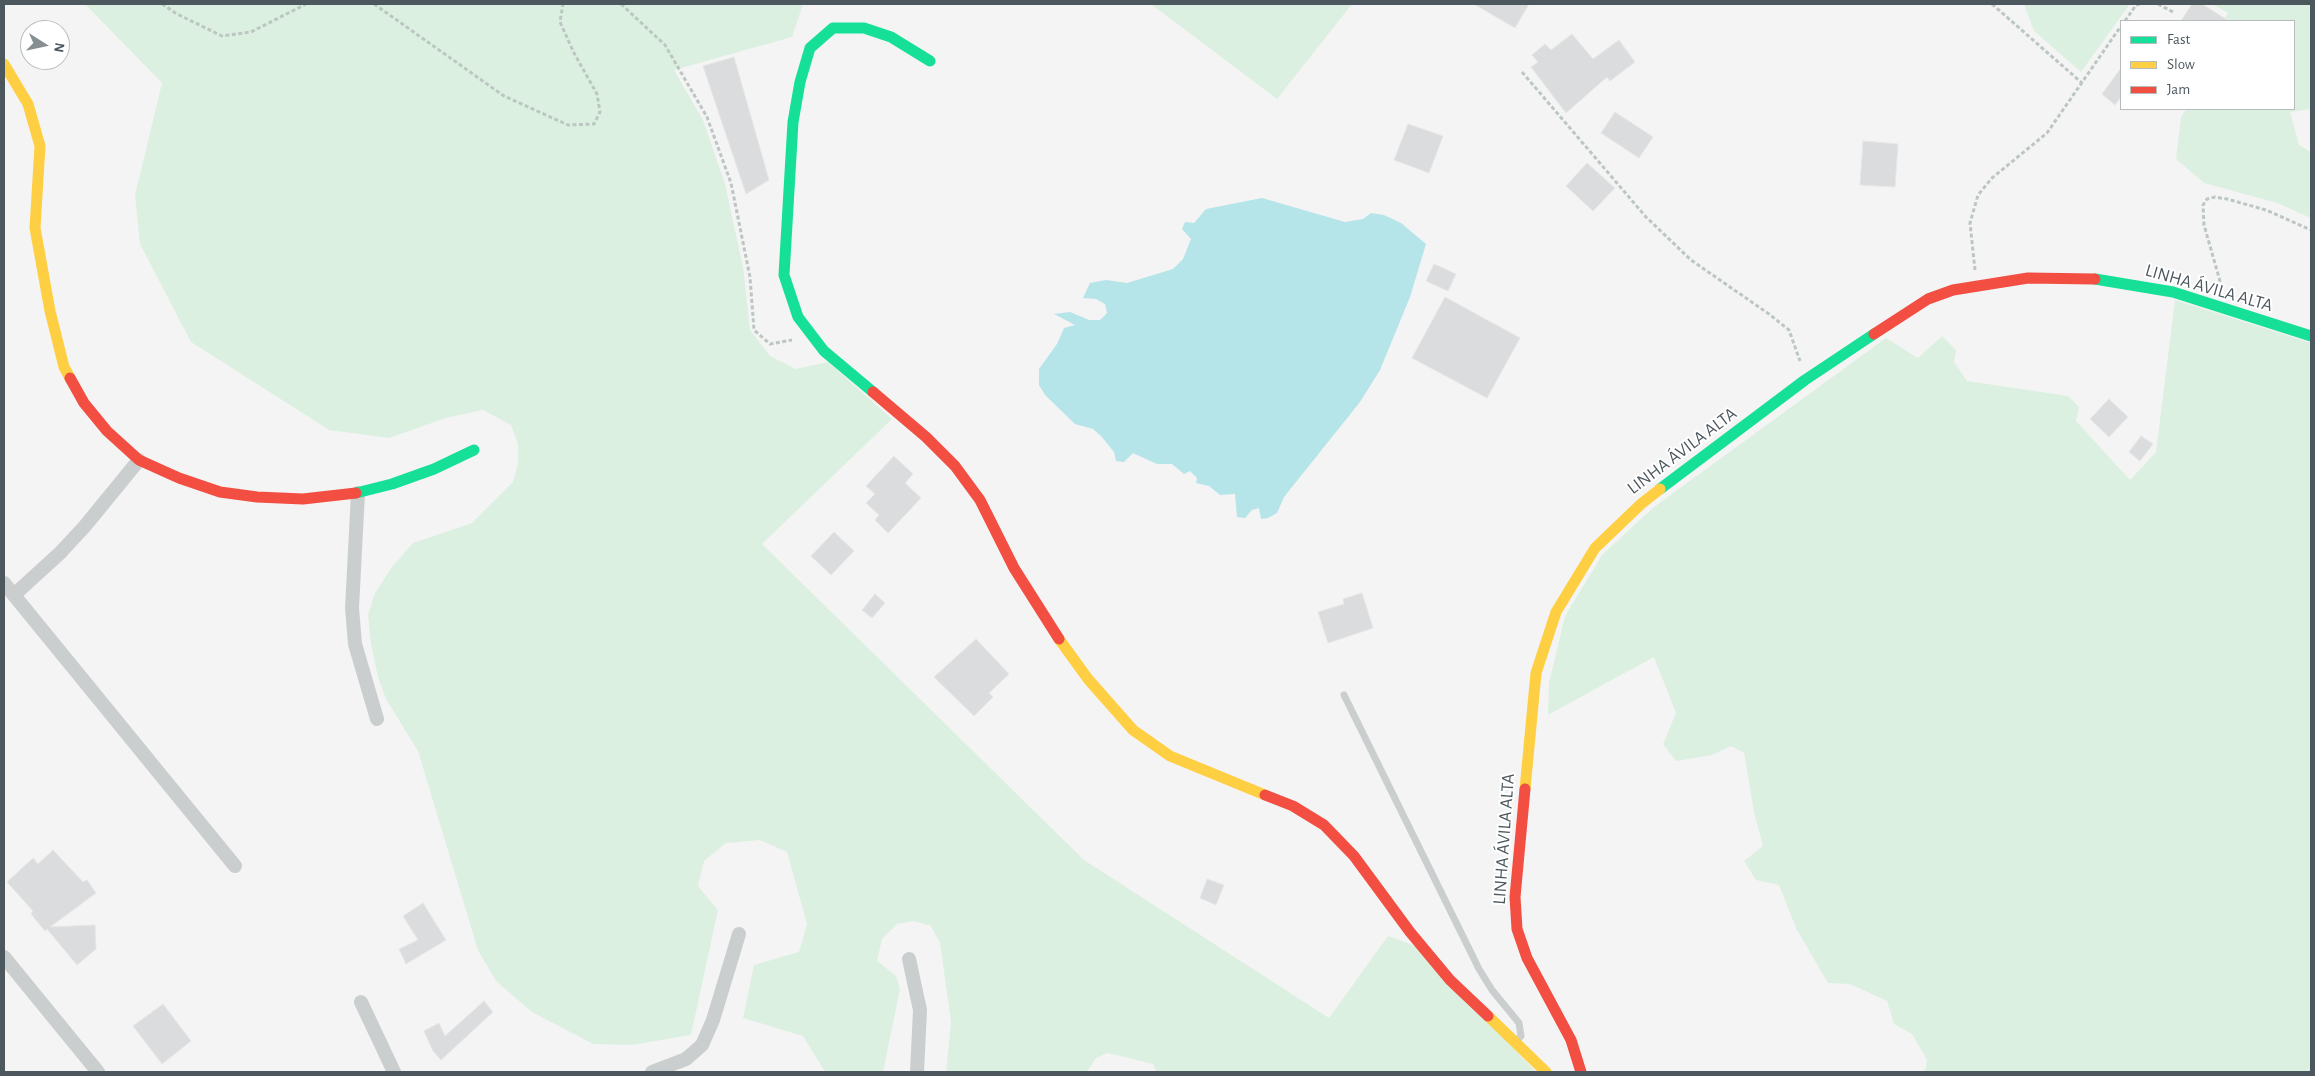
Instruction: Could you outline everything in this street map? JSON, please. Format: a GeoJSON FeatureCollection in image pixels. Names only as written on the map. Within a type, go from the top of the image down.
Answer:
{"type":"FeatureCollection","features":[{"type":"Feature","properties":{"kind":"street"},"geometry":{"type":"LineString","coordinates":[[930,61],[891,37],[864,28],[833,28],[810,48],[800,82],[793,122],[784,275],[798,317],[824,351],[926,437],[955,466],[980,500],[1014,568],[1044,618],[1088,679],[1133,730],[1170,756],[1293,806],[1324,825],[1354,856],[1410,932],[1450,980],[1546,1072]]}},
{"type":"Feature","properties":{"kind":"street"},"geometry":{"type":"LineString","coordinates":[[4,64],[28,104],[40,146],[35,228],[50,312],[64,366],[84,404],[107,431],[139,460],[179,478],[220,492],[303,499],[358,493],[392,484],[434,469],[474,450]]}},
{"type":"Feature","properties":{"kind":"street","name":"LINHA ÁVILA ALTA"},"geometry":{"type":"LineString","coordinates":[[1581,1072],[1571,1040],[1527,958],[1517,929],[1515,898],[1536,673],[1556,612],[1595,548],[1640,504],[1805,380],[1928,299],[1953,290],[2028,278],[2068,277],[2110,280],[2173,292],[2311,336]]}},
{"type":"Feature","properties":{"kind":"street"},"geometry":{"type":"LineString","coordinates":[[15,594],[60,553],[85,526],[139,460]]}},
{"type":"Feature","properties":{"kind":"street"},"geometry":{"type":"LineString","coordinates":[[358,493],[352,608],[355,644],[377,719]]}},
{"type":"Feature","properties":{"kind":"street"},"geometry":{"type":"LineString","coordinates":[[4,582],[234,866]]}},
{"type":"Feature","properties":{"kind":"street"},"geometry":{"type":"LineString","coordinates":[[652,1072],[686,1059],[702,1045],[713,1020],[739,934]]}},
{"type":"Feature","properties":{"kind":"street"},"geometry":{"type":"LineString","coordinates":[[4,957],[98,1072]]}},
{"type":"Feature","properties":{"kind":"street"},"geometry":{"type":"LineString","coordinates":[[908,959],[920,1010],[917,1072]]}},
{"type":"Feature","properties":{"kind":"street"},"geometry":{"type":"LineString","coordinates":[[361,1002],[394,1072]]}},
{"type":"Feature","properties":{"kind":"lane"},"geometry":{"type":"LineString","coordinates":[[1344,695],[1479,969],[1492,990],[1519,1023],[1521,1036],[1516,1042]]}},
{"type":"Feature","properties":{"kind":"path"},"geometry":{"type":"LineString","coordinates":[[162,4],[177,14],[222,36],[251,32],[306,4]]}},
{"type":"Feature","properties":{"kind":"path"},"geometry":{"type":"LineString","coordinates":[[374,4],[504,96],[568,124],[594,124],[600,112],[597,94],[560,22],[563,4]]}},
{"type":"Feature","properties":{"kind":"path"},"geometry":{"type":"LineString","coordinates":[[621,4],[665,45],[707,117],[731,183],[750,277],[754,330],[770,344],[812,335]]}},
{"type":"Feature","properties":{"kind":"path"},"geometry":{"type":"LineString","coordinates":[[1992,4],[2082,83]]}},
{"type":"Feature","properties":{"kind":"path"},"geometry":{"type":"LineString","coordinates":[[2126,20],[2140,4]]}},
{"type":"Feature","properties":{"kind":"path"},"geometry":{"type":"LineString","coordinates":[[2158,4],[2173,12]]}},
{"type":"Feature","properties":{"kind":"path"},"geometry":{"type":"LineString","coordinates":[[1976,285],[1970,223],[1978,195],[1992,178],[2047,133],[2120,27]]}},
{"type":"Feature","properties":{"kind":"path"},"geometry":{"type":"LineString","coordinates":[[1522,72],[1646,217],[1691,260],[1789,330],[1797,349],[1805,380]]}},
{"type":"Feature","properties":{"kind":"path"},"geometry":{"type":"LineString","coordinates":[[2229,310],[2204,225],[2203,205],[2208,199],[2215,196],[2227,198],[2258,208],[2311,230]]}},
{"type":"Feature","properties":{"kind":"green space"},"geometry":{"type":"Polygon","coordinates":[[[85,4],[803,4],[792,37],[674,70],[703,120],[725,184],[743,267],[750,330],[770,356],[796,369],[828,362],[892,419],[762,544],[1084,860],[1329,1018],[1388,936],[1418,947],[1536,1072],[1156,1072],[1153,1064],[1108,1053],[1096,1058],[1087,1072],[946,1072],[951,1022],[940,943],[931,926],[914,921],[897,924],[882,939],[877,961],[896,976],[900,989],[883,1072],[825,1072],[803,1036],[743,1018],[754,965],[799,952],[807,924],[787,852],[760,840],[726,843],[704,861],[698,886],[718,910],[691,1035],[632,1045],[593,1044],[532,1012],[496,981],[478,950],[418,751],[386,699],[378,677],[371,644],[368,615],[375,593],[392,567],[413,543],[472,523],[513,482],[518,464],[518,444],[511,425],[483,410],[446,418],[389,438],[329,430],[191,342],[140,244],[135,195],[162,83],[85,4]]]}},
{"type":"Feature","properties":{"kind":"green space"},"geometry":{"type":"Polygon","coordinates":[[[1151,4],[1352,4],[1277,99],[1151,4]]]}},
{"type":"Feature","properties":{"kind":"green space"},"geometry":{"type":"Polygon","coordinates":[[[2024,4],[2130,4],[2081,72],[2034,31],[2024,4]]]}},
{"type":"Feature","properties":{"kind":"green space"},"geometry":{"type":"Polygon","coordinates":[[[2212,4],[2311,4],[2311,109],[2290,112],[2299,145],[2311,152],[2311,218],[2277,203],[2204,183],[2176,159],[2181,118],[2185,110],[2295,110],[2295,20],[2224,20],[2228,13],[2212,4]]]}},
{"type":"Feature","properties":{"kind":"green space"},"geometry":{"type":"Polygon","coordinates":[[[2175,300],[2311,343],[2311,1072],[1925,1072],[1927,1060],[1912,1034],[1894,1024],[1887,1001],[1850,984],[1828,983],[1796,928],[1779,885],[1756,880],[1744,861],[1763,846],[1754,812],[1744,753],[1731,746],[1712,755],[1676,761],[1663,744],[1676,713],[1654,657],[1548,715],[1549,683],[1565,616],[1602,555],[1654,507],[1886,338],[1918,358],[1942,336],[1956,350],[1954,362],[1967,381],[2068,396],[2079,407],[2076,421],[2130,480],[2156,452],[2175,300]]]}},
{"type":"Feature","properties":{"kind":"water"},"geometry":{"type":"Polygon","coordinates":[[[1262,198],[1345,222],[1363,219],[1371,213],[1384,215],[1401,223],[1426,244],[1410,297],[1380,370],[1360,402],[1284,497],[1277,513],[1268,518],[1261,519],[1259,508],[1252,510],[1245,518],[1237,517],[1235,494],[1220,495],[1209,486],[1196,483],[1197,478],[1190,471],[1184,474],[1172,464],[1157,464],[1133,453],[1124,462],[1116,461],[1114,452],[1101,436],[1093,429],[1075,424],[1045,395],[1039,385],[1039,369],[1057,344],[1064,328],[1075,325],[1054,314],[1070,312],[1089,320],[1100,320],[1107,313],[1105,304],[1096,299],[1083,298],[1090,283],[1106,280],[1127,283],[1173,269],[1183,259],[1191,239],[1182,229],[1185,222],[1194,223],[1206,209],[1262,198]]]}},
{"type":"Feature","properties":{"kind":"building"},"geometry":{"type":"Polygon","coordinates":[[[1474,4],[1529,4],[1515,28],[1474,4]]]}},
{"type":"Feature","properties":{"kind":"building"},"geometry":{"type":"Polygon","coordinates":[[[2192,4],[2202,4],[2227,20],[2182,20],[2192,4]]]}},
{"type":"Feature","properties":{"kind":"building"},"geometry":{"type":"Polygon","coordinates":[[[1572,34],[1593,59],[1619,40],[1635,62],[1610,81],[1607,77],[1566,113],[1531,67],[1538,62],[1532,55],[1545,44],[1551,50],[1572,34]]]}},
{"type":"Feature","properties":{"kind":"building"},"geometry":{"type":"Polygon","coordinates":[[[734,57],[769,180],[746,194],[703,66],[734,57]]]}},
{"type":"Feature","properties":{"kind":"building"},"geometry":{"type":"Polygon","coordinates":[[[2120,69],[2120,98],[2115,105],[2102,94],[2120,69]]]}},
{"type":"Feature","properties":{"kind":"building"},"geometry":{"type":"Polygon","coordinates":[[[1615,112],[1653,137],[1639,158],[1601,133],[1615,112]]]}},
{"type":"Feature","properties":{"kind":"building"},"geometry":{"type":"Polygon","coordinates":[[[1408,124],[1443,136],[1429,173],[1394,160],[1408,124]]]}},
{"type":"Feature","properties":{"kind":"building"},"geometry":{"type":"Polygon","coordinates":[[[1863,141],[1898,144],[1895,187],[1860,185],[1863,141]]]}},
{"type":"Feature","properties":{"kind":"building"},"geometry":{"type":"Polygon","coordinates":[[[1587,163],[1615,188],[1593,211],[1566,186],[1587,163]]]}},
{"type":"Feature","properties":{"kind":"building"},"geometry":{"type":"Polygon","coordinates":[[[1434,264],[1456,274],[1448,291],[1426,281],[1434,264]]]}},
{"type":"Feature","properties":{"kind":"building"},"geometry":{"type":"Polygon","coordinates":[[[1445,297],[1520,338],[1487,398],[1412,358],[1445,297]]]}},
{"type":"Feature","properties":{"kind":"building"},"geometry":{"type":"Polygon","coordinates":[[[2109,399],[2128,417],[2109,437],[2090,419],[2109,399]]]}},
{"type":"Feature","properties":{"kind":"building"},"geometry":{"type":"Polygon","coordinates":[[[2141,436],[2153,444],[2140,461],[2129,452],[2141,436]]]}},
{"type":"Feature","properties":{"kind":"building"},"geometry":{"type":"Polygon","coordinates":[[[894,456],[913,474],[905,483],[921,498],[888,533],[875,520],[879,515],[866,503],[875,494],[866,486],[894,456]]]}},
{"type":"Feature","properties":{"kind":"building"},"geometry":{"type":"Polygon","coordinates":[[[834,532],[854,551],[831,575],[811,556],[834,532]]]}},
{"type":"Feature","properties":{"kind":"building"},"geometry":{"type":"Polygon","coordinates":[[[1362,593],[1373,628],[1328,643],[1318,612],[1344,604],[1343,599],[1362,593]]]}},
{"type":"Feature","properties":{"kind":"building"},"geometry":{"type":"Polygon","coordinates":[[[875,594],[885,603],[872,618],[862,610],[875,594]]]}},
{"type":"Feature","properties":{"kind":"building"},"geometry":{"type":"Polygon","coordinates":[[[976,639],[1009,674],[989,693],[993,697],[974,716],[934,677],[976,639]]]}},
{"type":"Feature","properties":{"kind":"building"},"geometry":{"type":"Polygon","coordinates":[[[53,850],[83,882],[87,880],[96,893],[50,927],[95,925],[96,949],[77,965],[47,929],[45,931],[31,914],[33,911],[7,882],[33,858],[38,864],[53,850]]]}},
{"type":"Feature","properties":{"kind":"building"},"geometry":{"type":"Polygon","coordinates":[[[1207,879],[1224,885],[1216,905],[1200,898],[1207,879]]]}},
{"type":"Feature","properties":{"kind":"building"},"geometry":{"type":"Polygon","coordinates":[[[423,903],[446,940],[406,964],[399,949],[418,940],[403,916],[423,903]]]}},
{"type":"Feature","properties":{"kind":"building"},"geometry":{"type":"Polygon","coordinates":[[[484,1001],[493,1012],[441,1060],[433,1051],[424,1031],[439,1023],[445,1036],[484,1001]]]}},
{"type":"Feature","properties":{"kind":"building"},"geometry":{"type":"Polygon","coordinates":[[[163,1004],[191,1041],[162,1064],[133,1026],[163,1004]]]}},
{"type":"Feature","properties":{"kind":"traffic: fast"},"geometry":{"type":"LineString","coordinates":[[873,392],[824,351],[798,317],[784,275],[793,122],[800,82],[810,48],[833,28],[864,28],[891,37],[930,61]]}},
{"type":"Feature","properties":{"kind":"traffic: fast"},"geometry":{"type":"LineString","coordinates":[[2095,279],[2173,292],[2311,336]]}},
{"type":"Feature","properties":{"kind":"traffic: fast"},"geometry":{"type":"LineString","coordinates":[[1660,489],[1805,380],[1874,334]]}},
{"type":"Feature","properties":{"kind":"traffic: fast"},"geometry":{"type":"LineString","coordinates":[[356,493],[392,484],[434,469],[474,450]]}},
{"type":"Feature","properties":{"kind":"traffic: slow"},"geometry":{"type":"LineString","coordinates":[[4,64],[28,104],[40,146],[35,228],[50,311],[64,367],[70,378]]}},
{"type":"Feature","properties":{"kind":"traffic: slow"},"geometry":{"type":"LineString","coordinates":[[1525,789],[1536,673],[1556,612],[1595,548],[1641,504],[1660,489]]}},
{"type":"Feature","properties":{"kind":"traffic: slow"},"geometry":{"type":"LineString","coordinates":[[1059,639],[1088,679],[1133,730],[1170,756],[1265,795]]}},
{"type":"Feature","properties":{"kind":"traffic: slow"},"geometry":{"type":"LineString","coordinates":[[1488,1016],[1546,1072]]}},
{"type":"Feature","properties":{"kind":"traffic: jam"},"geometry":{"type":"LineString","coordinates":[[1874,334],[1928,299],[1953,290],[2028,278],[2095,279]]}},
{"type":"Feature","properties":{"kind":"traffic: jam"},"geometry":{"type":"LineString","coordinates":[[70,378],[84,403],[107,431],[139,460],[179,478],[220,492],[257,497],[303,499],[356,493]]}},
{"type":"Feature","properties":{"kind":"traffic: jam"},"geometry":{"type":"LineString","coordinates":[[873,392],[926,437],[955,466],[980,500],[1014,568],[1059,639]]}},
{"type":"Feature","properties":{"kind":"traffic: jam"},"geometry":{"type":"LineString","coordinates":[[1525,789],[1515,897],[1517,929],[1527,958],[1571,1040],[1581,1072]]}},
{"type":"Feature","properties":{"kind":"traffic: jam"},"geometry":{"type":"LineString","coordinates":[[1265,795],[1293,806],[1324,825],[1354,856],[1410,932],[1450,980],[1488,1016]]}}]}
